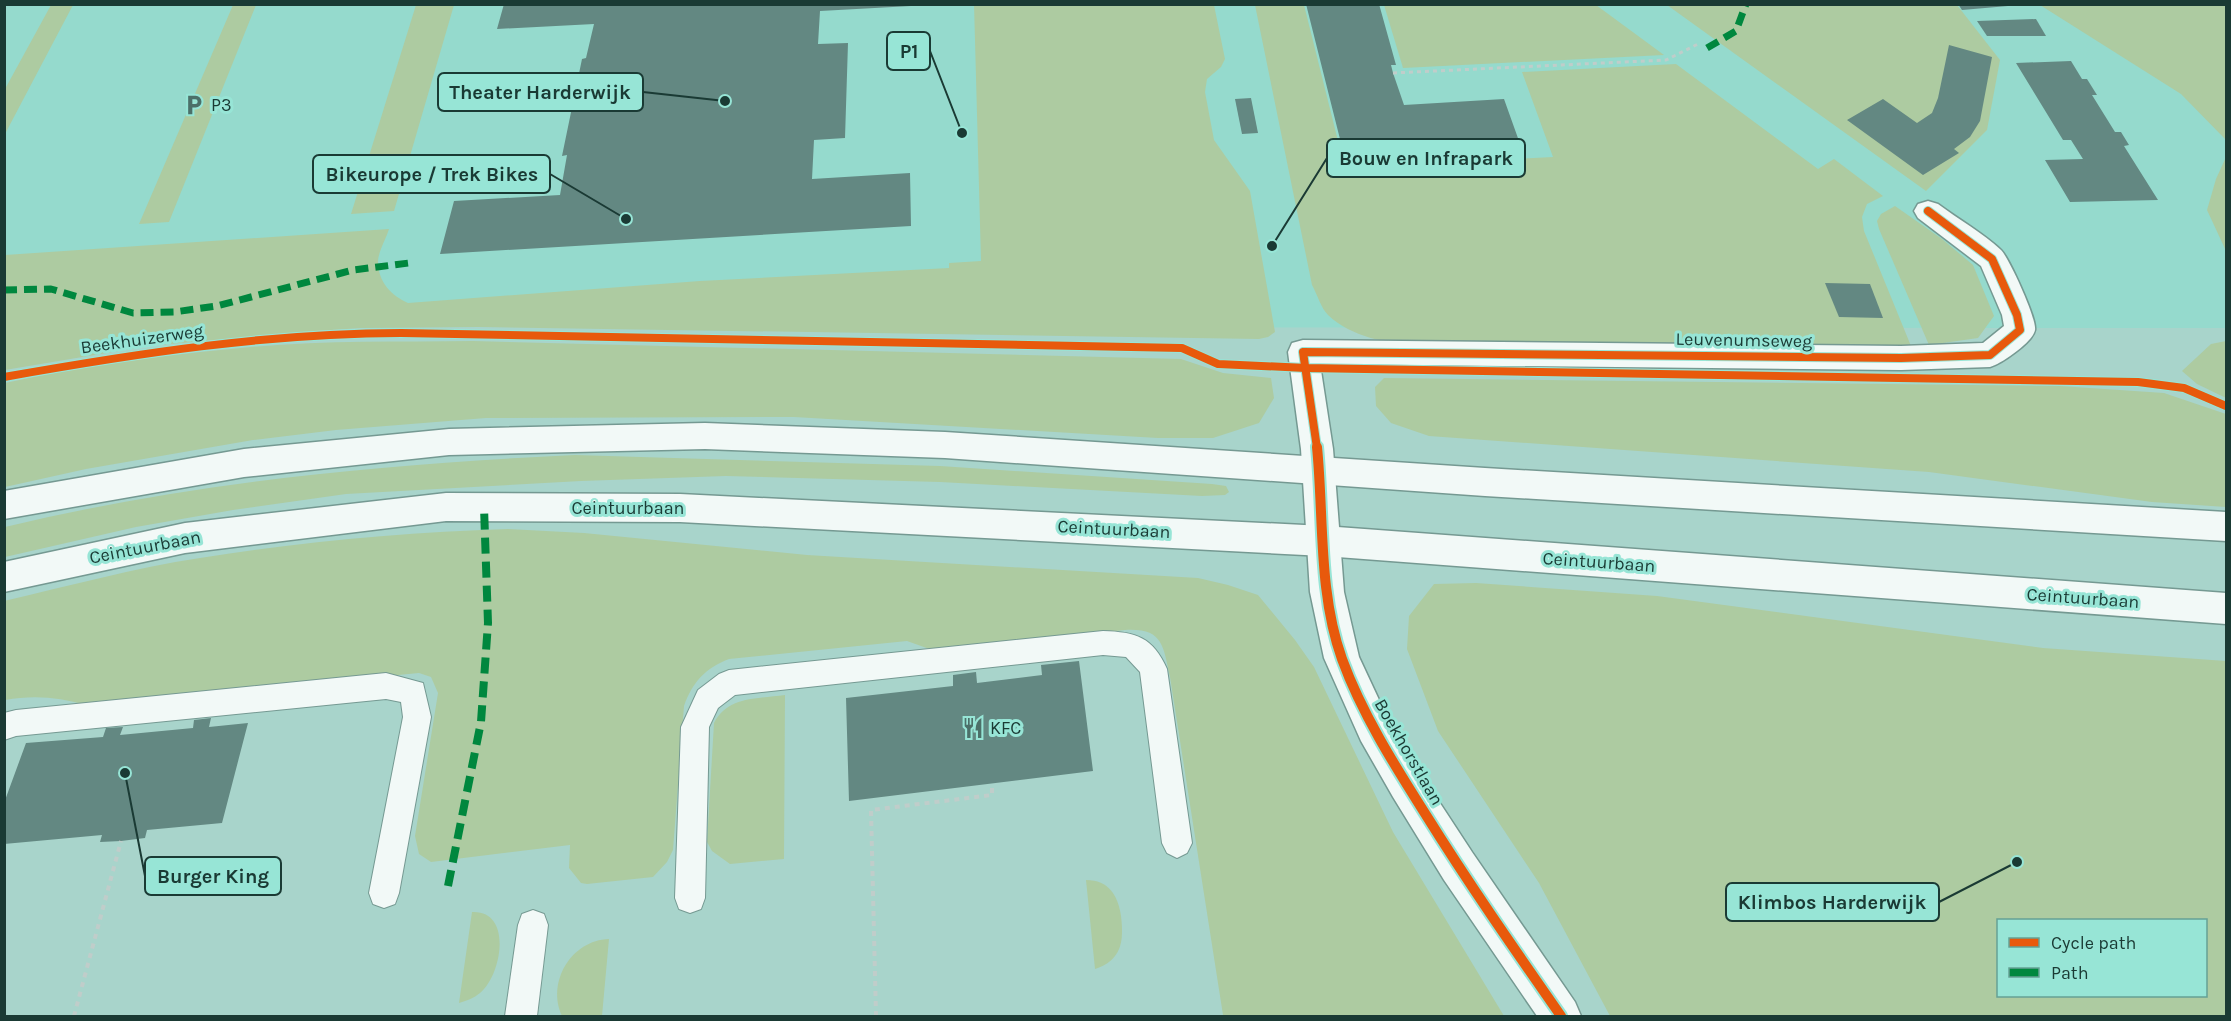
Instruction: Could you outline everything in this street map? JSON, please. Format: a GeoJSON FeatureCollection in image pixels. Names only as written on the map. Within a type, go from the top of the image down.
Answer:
{"type":"FeatureCollection","features":[{"type":"Feature","properties":{"kind":"main road","name":"Leuvenumseweg"},"geometry":{"type":"LineString","coordinates":[[1317,469],[1311,397],[1303,352],[1901,358],[1990,355],[2020,330],[2018,315],[1992,259],[1928,211]]}},
{"type":"Feature","properties":{"kind":"main road"},"geometry":{"type":"LineString","coordinates":[[4,505],[244,463],[449,442],[570,437],[705,436],[945,445],[1485,482],[2226,527]]}},
{"type":"Feature","properties":{"kind":"main road","name":"Boekhorstlaan"},"geometry":{"type":"LineString","coordinates":[[1317,469],[1327,592],[1342,658],[1374,729],[1458,866],[1561,1017]]}},
{"type":"Feature","properties":{"kind":"main road","name":"Ceintuurbaan"},"geometry":{"type":"LineString","coordinates":[[4,577],[185,538],[446,507],[680,508],[1323,541],[2226,609]]}},
{"type":"Feature","properties":{"kind":"lane"},"geometry":{"type":"LineString","coordinates":[[690,898],[695,727],[708,699],[729,683],[1103,643],[1130,644],[1145,653],[1153,669],[1177,843]]}},
{"type":"Feature","properties":{"kind":"lane"},"geometry":{"type":"LineString","coordinates":[[4,727],[16,723],[386,686],[413,692],[417,717],[384,893]]}},
{"type":"Feature","properties":{"kind":"lane"},"geometry":{"type":"LineString","coordinates":[[521,1017],[533,925]]}},
{"type":"Feature","properties":{"kind":"path"},"geometry":{"type":"LineString","coordinates":[[1393,73],[1666,60],[1700,43]]}},
{"type":"Feature","properties":{"kind":"path"},"geometry":{"type":"LineString","coordinates":[[876,1017],[871,810],[992,795],[992,784]]}},
{"type":"Feature","properties":{"kind":"path"},"geometry":{"type":"LineString","coordinates":[[74,1017],[121,841]]}},
{"type":"Feature","properties":{"kind":"shaded area"},"geometry":{"type":"Polygon","coordinates":[[[974,4],[1214,5],[1225,59],[1221,67],[1207,79],[1205,92],[1214,140],[1250,191],[1275,332],[1259,339],[478,327],[361,328],[148,346],[5,370],[5,255],[389,229],[379,254],[380,276],[387,287],[408,303],[700,281],[949,268],[949,263],[981,261],[974,4]]]}},
{"type":"Feature","properties":{"kind":"shaded area"},"geometry":{"type":"Polygon","coordinates":[[[5,5],[2151,5],[2226,114],[2226,328],[362,327],[5,351],[5,5]]]}},
{"type":"Feature","properties":{"kind":"shaded area"},"geometry":{"type":"Polygon","coordinates":[[[51,5],[73,5],[5,134],[5,89],[51,5]]]}},
{"type":"Feature","properties":{"kind":"shaded area"},"geometry":{"type":"Polygon","coordinates":[[[233,5],[256,5],[169,222],[139,224],[233,5]]]}},
{"type":"Feature","properties":{"kind":"shaded area"},"geometry":{"type":"Polygon","coordinates":[[[416,5],[454,5],[394,211],[351,214],[416,5]]]}},
{"type":"Feature","properties":{"kind":"shaded area"},"geometry":{"type":"Polygon","coordinates":[[[1255,5],[1304,5],[1339,145],[1365,144],[1371,166],[1553,157],[1522,72],[1676,64],[1818,169],[1834,159],[1883,196],[1867,204],[1862,217],[1864,231],[1911,346],[1417,346],[1382,341],[1347,329],[1328,315],[1312,285],[1255,5]]]}},
{"type":"Feature","properties":{"kind":"shaded area"},"geometry":{"type":"Polygon","coordinates":[[[1384,5],[1596,5],[1664,55],[1403,68],[1384,5]]]}},
{"type":"Feature","properties":{"kind":"shaded area"},"geometry":{"type":"Polygon","coordinates":[[[1667,5],[1957,5],[2000,60],[1987,130],[1926,191],[1667,5]]]}},
{"type":"Feature","properties":{"kind":"shaded area"},"geometry":{"type":"Polygon","coordinates":[[[2040,5],[2226,5],[2226,140],[2181,94],[2040,5]]]}},
{"type":"Feature","properties":{"kind":"shaded area"},"geometry":{"type":"Polygon","coordinates":[[[2226,157],[2226,251],[2207,210],[2216,179],[2226,157]]]}},
{"type":"Feature","properties":{"kind":"shaded area"},"geometry":{"type":"Polygon","coordinates":[[[1895,206],[1942,239],[1973,265],[1994,316],[1978,338],[1929,345],[1877,221],[1881,214],[1895,206]]]}},
{"type":"Feature","properties":{"kind":"shaded area"},"geometry":{"type":"Polygon","coordinates":[[[473,341],[1181,359],[1223,373],[1271,378],[1274,398],[1259,423],[1213,438],[1158,438],[794,417],[486,418],[336,430],[253,440],[86,469],[5,487],[5,383],[117,363],[261,346],[352,342],[473,341]]]}},
{"type":"Feature","properties":{"kind":"shaded area"},"geometry":{"type":"Polygon","coordinates":[[[2226,341],[2226,398],[2197,384],[2182,371],[2211,344],[2226,341]]]}},
{"type":"Feature","properties":{"kind":"shaded area"},"geometry":{"type":"Polygon","coordinates":[[[1384,378],[2060,386],[2164,393],[2226,414],[2226,507],[2152,502],[1929,472],[1429,436],[1391,423],[1376,406],[1375,387],[1384,378]]]}},
{"type":"Feature","properties":{"kind":"shaded area"},"geometry":{"type":"Polygon","coordinates":[[[575,455],[940,466],[1212,484],[1226,486],[1229,492],[1225,495],[1202,496],[940,482],[726,476],[581,481],[346,494],[136,527],[5,557],[5,527],[146,498],[360,470],[575,455]]]}},
{"type":"Feature","properties":{"kind":"shaded area"},"geometry":{"type":"Polygon","coordinates":[[[508,529],[584,533],[807,555],[1198,578],[1258,595],[1314,667],[1393,832],[1504,1016],[1213,1016],[1223,1015],[1170,677],[1159,641],[1147,632],[1138,630],[935,651],[907,641],[729,659],[700,677],[684,706],[673,850],[667,862],[653,877],[587,884],[581,883],[569,868],[570,845],[431,862],[419,854],[415,836],[438,693],[431,677],[419,673],[86,705],[46,698],[5,700],[4,601],[151,567],[238,552],[392,535],[508,529]]]}},
{"type":"Feature","properties":{"kind":"shaded area"},"geometry":{"type":"Polygon","coordinates":[[[1476,583],[1657,596],[2043,648],[2226,661],[2226,1016],[1610,1016],[1539,883],[1438,731],[1407,649],[1409,616],[1434,584],[1476,583]]]}},
{"type":"Feature","properties":{"kind":"shaded area"},"geometry":{"type":"Polygon","coordinates":[[[785,695],[784,859],[730,864],[712,851],[707,842],[714,723],[720,714],[735,703],[754,698],[785,695]]]}},
{"type":"Feature","properties":{"kind":"shaded area"},"geometry":{"type":"Polygon","coordinates":[[[1086,880],[1101,883],[1111,890],[1118,902],[1121,916],[1122,934],[1116,955],[1095,969],[1086,880]]]}},
{"type":"Feature","properties":{"kind":"shaded area"},"geometry":{"type":"Polygon","coordinates":[[[472,912],[485,914],[494,921],[500,945],[498,959],[488,984],[480,993],[459,1003],[472,912]]]}},
{"type":"Feature","properties":{"kind":"shaded area"},"geometry":{"type":"Polygon","coordinates":[[[609,939],[602,1016],[562,1016],[557,990],[565,966],[583,947],[595,941],[609,939]]]}},
{"type":"Feature","properties":{"kind":"building"},"geometry":{"type":"Polygon","coordinates":[[[504,4],[911,4],[911,6],[820,11],[818,44],[848,43],[845,138],[814,140],[812,179],[910,173],[911,226],[440,254],[454,201],[560,195],[567,155],[562,156],[582,59],[586,58],[594,24],[497,29],[504,4]]]}},
{"type":"Feature","properties":{"kind":"building"},"geometry":{"type":"Polygon","coordinates":[[[1306,4],[1379,4],[1396,65],[1391,65],[1404,105],[1504,99],[1524,155],[1374,164],[1368,142],[1341,143],[1306,4]]]}},
{"type":"Feature","properties":{"kind":"building"},"geometry":{"type":"Polygon","coordinates":[[[1958,4],[2006,4],[2008,6],[1962,10],[1958,4]]]}},
{"type":"Feature","properties":{"kind":"building"},"geometry":{"type":"Polygon","coordinates":[[[2036,19],[2046,36],[1987,36],[1977,21],[2036,19]]]}},
{"type":"Feature","properties":{"kind":"building"},"geometry":{"type":"Polygon","coordinates":[[[1949,45],[1992,57],[1980,121],[1970,137],[1954,149],[1959,153],[1923,175],[1847,120],[1883,99],[1917,123],[1932,113],[1938,98],[1949,45]]]}},
{"type":"Feature","properties":{"kind":"building"},"geometry":{"type":"Polygon","coordinates":[[[2071,61],[2082,79],[2087,79],[2097,95],[2092,95],[2115,132],[2121,132],[2129,145],[2124,146],[2158,200],[2070,202],[2045,160],[2083,159],[2071,140],[2063,140],[2016,63],[2071,61]]]}},
{"type":"Feature","properties":{"kind":"building"},"geometry":{"type":"Polygon","coordinates":[[[1251,98],[1258,133],[1242,134],[1235,99],[1251,98]]]}},
{"type":"Feature","properties":{"kind":"building"},"geometry":{"type":"Polygon","coordinates":[[[1825,283],[1870,284],[1883,318],[1839,317],[1825,283]]]}},
{"type":"Feature","properties":{"kind":"building"},"geometry":{"type":"Polygon","coordinates":[[[1079,661],[1093,771],[849,801],[846,698],[953,686],[953,675],[976,672],[977,683],[1042,675],[1041,665],[1079,661]]]}},
{"type":"Feature","properties":{"kind":"building"},"geometry":{"type":"Polygon","coordinates":[[[211,718],[209,727],[248,723],[222,823],[147,830],[145,838],[121,841],[100,842],[102,835],[4,844],[4,803],[26,743],[103,737],[106,728],[123,727],[120,735],[193,728],[194,720],[211,718]]]}},
{"type":"Feature","properties":{"kind":"marked path"},"geometry":{"type":"LineString","coordinates":[[1707,48],[1736,31],[1746,4]]}},
{"type":"Feature","properties":{"kind":"marked path"},"geometry":{"type":"LineString","coordinates":[[4,290],[51,289],[133,313],[174,312],[217,306],[353,270],[409,263]]}},
{"type":"Feature","properties":{"kind":"marked path"},"geometry":{"type":"LineString","coordinates":[[448,886],[481,722],[488,623],[484,507]]}},
{"type":"Feature","properties":{"kind":"cycle path"},"geometry":{"type":"LineString","coordinates":[[1561,1016],[1458,866],[1406,784],[1374,729],[1342,658],[1327,592],[1317,449],[1303,352],[1901,358],[1990,355],[2020,330],[2017,315],[1992,259],[1928,211]]}},
{"type":"Feature","properties":{"kind":"cycle path","name":"Beekhuizerweg"},"geometry":{"type":"LineString","coordinates":[[4,377],[92,362],[224,345],[313,337],[401,333],[1182,348],[1218,364],[1306,368],[2138,382],[2184,388],[2226,406]]}},
{"type":"Feature","properties":{"kind":"place","name":"Theater Harderwijk"},"geometry":{"type":"Point","coordinates":[725,101]}},
{"type":"Feature","properties":{"kind":"place","name":"P3"},"geometry":{"type":"Point","coordinates":[194,105]}},
{"type":"Feature","properties":{"kind":"place","name":"P1"},"geometry":{"type":"Point","coordinates":[962,133]}},
{"type":"Feature","properties":{"kind":"place","name":"Bikeurope / Trek Bikes"},"geometry":{"type":"Point","coordinates":[626,219]}},
{"type":"Feature","properties":{"kind":"place","name":"Bouw en Infrapark"},"geometry":{"type":"Point","coordinates":[1272,246]}},
{"type":"Feature","properties":{"kind":"place","name":"KFC"},"geometry":{"type":"Point","coordinates":[973,728]}},
{"type":"Feature","properties":{"kind":"place","name":"Burger King"},"geometry":{"type":"Point","coordinates":[125,773]}},
{"type":"Feature","properties":{"kind":"place","name":"Klimbos Harderwijk"},"geometry":{"type":"Point","coordinates":[2017,862]}}]}
